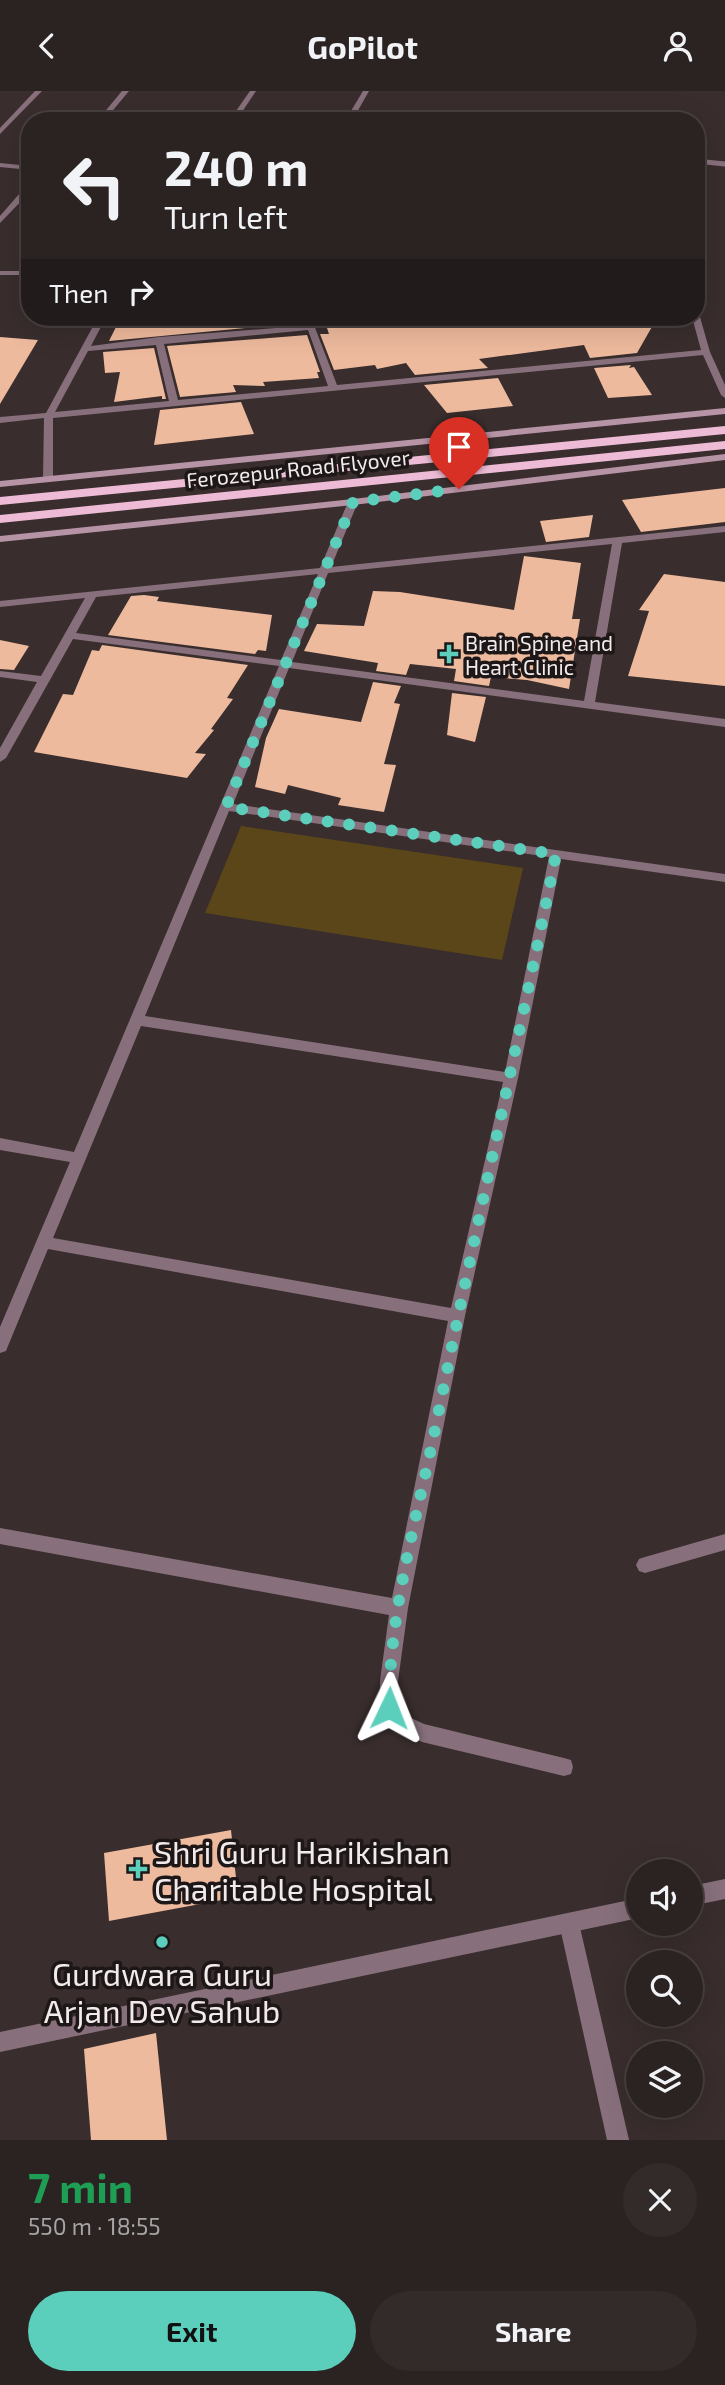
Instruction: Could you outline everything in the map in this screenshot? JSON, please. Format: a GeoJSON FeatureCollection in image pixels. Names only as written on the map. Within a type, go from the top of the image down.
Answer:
{"type":"FeatureCollection","features":[{"type":"Feature","properties":{"kind":"highway","name":"Ferozepur Road Flyover"},"geometry":{"type":"LineString","coordinates":[[0,501],[725,430]]}},
{"type":"Feature","properties":{"kind":"highway","name":"Ferozepur Road Flyover"},"geometry":{"type":"LineString","coordinates":[[0,519],[725,445]]}},
{"type":"Feature","properties":{"kind":"main road"},"geometry":{"type":"LineString","coordinates":[[0,484],[725,411]]}},
{"type":"Feature","properties":{"kind":"main road"},"geometry":{"type":"LineString","coordinates":[[0,539],[353,502],[725,457]]}},
{"type":"Feature","properties":{"kind":"street"},"geometry":{"type":"LineString","coordinates":[[0,132],[39,91]]}},
{"type":"Feature","properties":{"kind":"street"},"geometry":{"type":"LineString","coordinates":[[108,112],[126,91]]}},
{"type":"Feature","properties":{"kind":"street"},"geometry":{"type":"LineString","coordinates":[[238,112],[253,91]]}},
{"type":"Feature","properties":{"kind":"street"},"geometry":{"type":"LineString","coordinates":[[353,112],[366,91]]}},
{"type":"Feature","properties":{"kind":"street"},"geometry":{"type":"LineString","coordinates":[[0,165],[21,167]]}},
{"type":"Feature","properties":{"kind":"street"},"geometry":{"type":"LineString","coordinates":[[0,221],[21,197]]}},
{"type":"Feature","properties":{"kind":"street"},"geometry":{"type":"LineString","coordinates":[[0,273],[21,273]]}},
{"type":"Feature","properties":{"kind":"street"},"geometry":{"type":"LineString","coordinates":[[48,479],[49,415],[97,326]]}},
{"type":"Feature","properties":{"kind":"street"},"geometry":{"type":"LineString","coordinates":[[84,349],[279,326]]}},
{"type":"Feature","properties":{"kind":"street"},"geometry":{"type":"LineString","coordinates":[[312,326],[334,389]]}},
{"type":"Feature","properties":{"kind":"street"},"geometry":{"type":"LineString","coordinates":[[699,326],[706,352],[725,395]]}},
{"type":"Feature","properties":{"kind":"street"},"geometry":{"type":"LineString","coordinates":[[159,341],[174,403]]}},
{"type":"Feature","properties":{"kind":"street"},"geometry":{"type":"LineString","coordinates":[[0,420],[706,352]]}},
{"type":"Feature","properties":{"kind":"street"},"geometry":{"type":"LineString","coordinates":[[0,1346],[353,502]]}},
{"type":"Feature","properties":{"kind":"street"},"geometry":{"type":"LineString","coordinates":[[0,604],[725,529]]}},
{"type":"Feature","properties":{"kind":"street"},"geometry":{"type":"LineString","coordinates":[[589,704],[618,539]]}},
{"type":"Feature","properties":{"kind":"street"},"geometry":{"type":"LineString","coordinates":[[0,758],[92,595]]}},
{"type":"Feature","properties":{"kind":"street"},"geometry":{"type":"LineString","coordinates":[[69,635],[725,723]]}},
{"type":"Feature","properties":{"kind":"street"},"geometry":{"type":"LineString","coordinates":[[0,674],[44,680]]}},
{"type":"Feature","properties":{"kind":"street"},"geometry":{"type":"LineString","coordinates":[[226,807],[725,878]]}},
{"type":"Feature","properties":{"kind":"street"},"geometry":{"type":"LineString","coordinates":[[556,854],[511,1078],[457,1317],[399,1608],[389,1681],[389,1708],[401,1722],[422,1733],[564,1767]]}},
{"type":"Feature","properties":{"kind":"street"},"geometry":{"type":"LineString","coordinates":[[136,1020],[511,1078]]}},
{"type":"Feature","properties":{"kind":"street"},"geometry":{"type":"LineString","coordinates":[[0,1144],[77,1158]]}},
{"type":"Feature","properties":{"kind":"street"},"geometry":{"type":"LineString","coordinates":[[42,1242],[457,1317]]}},
{"type":"Feature","properties":{"kind":"street"},"geometry":{"type":"LineString","coordinates":[[0,1536],[399,1608]]}},
{"type":"Feature","properties":{"kind":"street"},"geometry":{"type":"LineString","coordinates":[[645,1565],[725,1542]]}},
{"type":"Feature","properties":{"kind":"street"},"geometry":{"type":"LineString","coordinates":[[703,1894],[725,1889]]}},
{"type":"Feature","properties":{"kind":"street"},"geometry":{"type":"LineString","coordinates":[[0,2042],[626,1911]]}},
{"type":"Feature","properties":{"kind":"street"},"geometry":{"type":"LineString","coordinates":[[569,1923],[618,2140]]}},
{"type":"Feature","properties":{"kind":"lane"},"geometry":{"type":"LineString","coordinates":[[705,162],[725,164]]}},
{"type":"Feature","properties":{"kind":"shaded area"},"geometry":{"type":"Polygon","coordinates":[[[241,826],[523,868],[502,960],[205,913],[241,826]]]}},
{"type":"Feature","properties":{"kind":"building"},"geometry":{"type":"Polygon","coordinates":[[[116,326],[266,326],[109,341],[116,326]]]}},
{"type":"Feature","properties":{"kind":"building"},"geometry":{"type":"Polygon","coordinates":[[[326,326],[652,326],[637,353],[590,358],[584,345],[479,359],[488,368],[415,375],[406,363],[377,369],[375,365],[334,370],[320,334],[329,334],[326,326]]]}},
{"type":"Feature","properties":{"kind":"building"},"geometry":{"type":"Polygon","coordinates":[[[307,335],[320,372],[317,372],[319,378],[263,382],[265,386],[233,385],[236,392],[180,397],[167,346],[307,335]]]}},
{"type":"Feature","properties":{"kind":"building"},"geometry":{"type":"Polygon","coordinates":[[[0,337],[38,340],[0,404],[0,337]]]}},
{"type":"Feature","properties":{"kind":"building"},"geometry":{"type":"Polygon","coordinates":[[[154,348],[166,399],[162,399],[162,396],[114,402],[120,372],[105,373],[103,352],[154,348]]]}},
{"type":"Feature","properties":{"kind":"building"},"geometry":{"type":"Polygon","coordinates":[[[631,365],[629,368],[634,367],[652,395],[608,398],[594,368],[631,365]]]}},
{"type":"Feature","properties":{"kind":"building"},"geometry":{"type":"Polygon","coordinates":[[[498,378],[513,406],[447,413],[424,385],[498,378]]]}},
{"type":"Feature","properties":{"kind":"building"},"geometry":{"type":"Polygon","coordinates":[[[241,402],[254,434],[154,445],[160,410],[241,402]]]}},
{"type":"Feature","properties":{"kind":"building"},"geometry":{"type":"Polygon","coordinates":[[[725,488],[725,522],[641,532],[622,500],[725,488]]]}},
{"type":"Feature","properties":{"kind":"building"},"geometry":{"type":"Polygon","coordinates":[[[593,515],[589,537],[546,542],[540,521],[593,515]]]}},
{"type":"Feature","properties":{"kind":"building"},"geometry":{"type":"Polygon","coordinates":[[[524,556],[581,563],[572,619],[580,619],[569,689],[527,680],[491,677],[489,686],[454,681],[456,669],[410,664],[406,675],[376,671],[378,663],[304,651],[317,624],[364,626],[373,591],[400,592],[514,610],[524,556]]]}},
{"type":"Feature","properties":{"kind":"building"},"geometry":{"type":"Polygon","coordinates":[[[664,574],[725,582],[725,686],[628,676],[649,611],[639,610],[664,574]]]}},
{"type":"Feature","properties":{"kind":"building"},"geometry":{"type":"Polygon","coordinates":[[[131,596],[159,597],[157,601],[272,615],[266,651],[258,650],[255,654],[108,635],[131,596]]]}},
{"type":"Feature","properties":{"kind":"building"},"geometry":{"type":"Polygon","coordinates":[[[0,640],[29,646],[14,670],[0,669],[0,640]]]}},
{"type":"Feature","properties":{"kind":"building"},"geometry":{"type":"Polygon","coordinates":[[[102,645],[248,665],[227,698],[233,699],[211,729],[214,730],[195,753],[206,754],[187,778],[34,752],[63,694],[73,695],[92,650],[99,651],[102,645]]]}},
{"type":"Feature","properties":{"kind":"building"},"geometry":{"type":"Polygon","coordinates":[[[373,682],[401,686],[394,703],[400,704],[384,764],[396,765],[384,812],[338,805],[341,798],[288,785],[285,794],[255,787],[266,738],[279,709],[361,722],[373,682]]]}},
{"type":"Feature","properties":{"kind":"building"},"geometry":{"type":"Polygon","coordinates":[[[452,693],[486,697],[475,742],[447,735],[452,693]]]}},
{"type":"Feature","properties":{"kind":"building"},"geometry":{"type":"Polygon","coordinates":[[[231,1830],[238,1897],[109,1921],[104,1853],[231,1830]]]}},
{"type":"Feature","properties":{"kind":"building"},"geometry":{"type":"Polygon","coordinates":[[[156,2033],[167,2140],[91,2140],[84,2049],[156,2033]]]}},
{"type":"Feature","properties":{"kind":"place","name":"Brain Spine and Heart Clinic"},"geometry":{"type":"Point","coordinates":[449,654]}},
{"type":"Feature","properties":{"kind":"place","name":"Shri Guru Harikishan Charitable Hospital"},"geometry":{"type":"Point","coordinates":[138,1869]}},
{"type":"Feature","properties":{"kind":"place","name":"Gurdwara Guru Arjan Dev Sahub"},"geometry":{"type":"Point","coordinates":[162,1942]}},
{"type":"Feature","properties":{"kind":"route"},"geometry":{"type":"LineString","coordinates":[[389,1708],[389,1681],[399,1608],[457,1317],[511,1078],[556,854],[226,807],[353,502],[459,489]]}}]}
